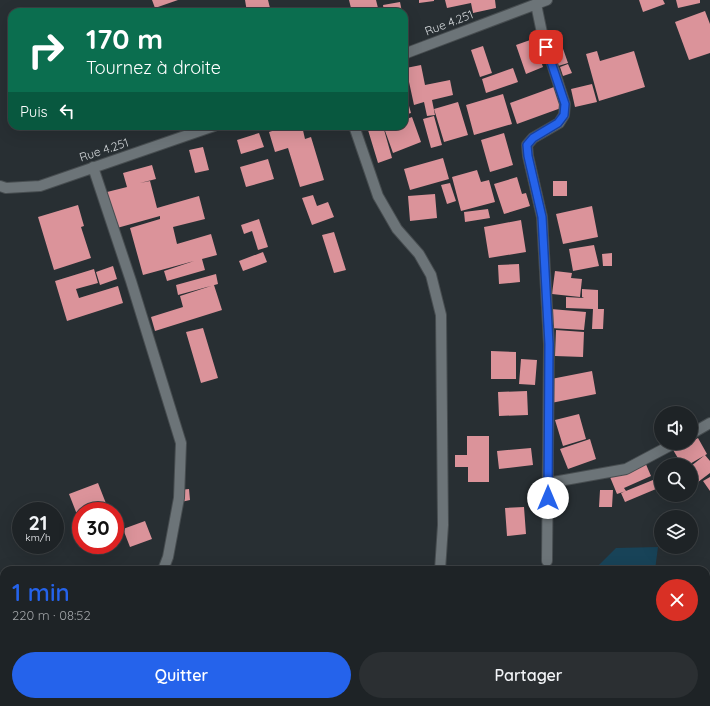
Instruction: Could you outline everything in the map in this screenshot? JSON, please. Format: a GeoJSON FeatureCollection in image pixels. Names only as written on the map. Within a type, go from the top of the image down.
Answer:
{"type":"FeatureCollection","features":[{"type":"Feature","properties":{"kind":"street","name":"Rue 4.251"},"geometry":{"type":"LineString","coordinates":[[408,52],[548,0]]}},
{"type":"Feature","properties":{"kind":"street"},"geometry":{"type":"LineString","coordinates":[[536,4],[542,33],[565,104],[564,115],[558,123],[533,138],[527,145],[528,156],[542,217],[549,344],[547,561]]}},
{"type":"Feature","properties":{"kind":"street","name":"Rue 4.251"},"geometry":{"type":"LineString","coordinates":[[0,186],[6,188],[40,186],[204,130]]}},
{"type":"Feature","properties":{"kind":"street"},"geometry":{"type":"LineString","coordinates":[[355,130],[378,196],[397,229],[419,254],[431,275],[441,315],[443,525],[440,566]]}},
{"type":"Feature","properties":{"kind":"street"},"geometry":{"type":"LineString","coordinates":[[92,167],[131,281],[181,443],[179,498],[168,558],[165,566]]}},
{"type":"Feature","properties":{"kind":"street"},"geometry":{"type":"LineString","coordinates":[[698,430],[710,423]]}},
{"type":"Feature","properties":{"kind":"street"},"geometry":{"type":"LineString","coordinates":[[548,483],[626,469],[662,450]]}},
{"type":"Feature","properties":{"kind":"shaded area"},"geometry":{"type":"Polygon","coordinates":[[[654,547],[654,554],[657,554],[656,566],[598,566],[616,548],[654,547]]]}},
{"type":"Feature","properties":{"kind":"building"},"geometry":{"type":"Polygon","coordinates":[[[152,0],[178,0],[155,8],[152,0]]]}},
{"type":"Feature","properties":{"kind":"building"},"geometry":{"type":"Polygon","coordinates":[[[245,0],[268,0],[270,8],[246,8],[245,0]]]}},
{"type":"Feature","properties":{"kind":"building"},"geometry":{"type":"Polygon","coordinates":[[[349,0],[376,0],[378,8],[351,8],[349,0]]]}},
{"type":"Feature","properties":{"kind":"building"},"geometry":{"type":"Polygon","coordinates":[[[419,0],[434,0],[434,1],[419,3],[419,0]]]}},
{"type":"Feature","properties":{"kind":"building"},"geometry":{"type":"Polygon","coordinates":[[[445,0],[495,0],[496,8],[473,13],[471,3],[447,8],[445,0]]]}},
{"type":"Feature","properties":{"kind":"building"},"geometry":{"type":"Polygon","coordinates":[[[639,0],[663,0],[665,4],[643,12],[639,0]]]}},
{"type":"Feature","properties":{"kind":"building"},"geometry":{"type":"Polygon","coordinates":[[[676,0],[700,0],[700,3],[678,8],[676,0]]]}},
{"type":"Feature","properties":{"kind":"building"},"geometry":{"type":"Polygon","coordinates":[[[400,2],[401,8],[383,8],[383,5],[400,2]]]}},
{"type":"Feature","properties":{"kind":"building"},"geometry":{"type":"Polygon","coordinates":[[[705,11],[710,24],[710,53],[689,60],[675,22],[705,11]]]}},
{"type":"Feature","properties":{"kind":"building"},"geometry":{"type":"Polygon","coordinates":[[[533,39],[543,67],[526,74],[516,45],[533,39]]]}},
{"type":"Feature","properties":{"kind":"building"},"geometry":{"type":"Polygon","coordinates":[[[561,43],[568,63],[558,66],[552,47],[561,43]]]}},
{"type":"Feature","properties":{"kind":"building"},"geometry":{"type":"Polygon","coordinates":[[[483,46],[492,73],[480,77],[471,50],[483,46]]]}},
{"type":"Feature","properties":{"kind":"building"},"geometry":{"type":"Polygon","coordinates":[[[597,51],[600,61],[634,51],[645,87],[599,101],[586,54],[597,51]]]}},
{"type":"Feature","properties":{"kind":"building"},"geometry":{"type":"Polygon","coordinates":[[[568,64],[572,73],[563,76],[560,67],[568,64]]]}},
{"type":"Feature","properties":{"kind":"building"},"geometry":{"type":"Polygon","coordinates":[[[421,65],[425,85],[450,80],[453,95],[432,100],[435,115],[427,116],[424,102],[414,105],[408,77],[408,68],[421,65]]]}},
{"type":"Feature","properties":{"kind":"building"},"geometry":{"type":"Polygon","coordinates":[[[513,68],[518,82],[486,93],[482,79],[513,68]]]}},
{"type":"Feature","properties":{"kind":"building"},"geometry":{"type":"Polygon","coordinates":[[[592,84],[597,102],[575,107],[571,89],[592,84]]]}},
{"type":"Feature","properties":{"kind":"building"},"geometry":{"type":"Polygon","coordinates":[[[554,87],[561,108],[517,124],[510,103],[554,87]]]}},
{"type":"Feature","properties":{"kind":"building"},"geometry":{"type":"Polygon","coordinates":[[[503,94],[512,124],[474,135],[466,105],[503,94]]]}},
{"type":"Feature","properties":{"kind":"building"},"geometry":{"type":"Polygon","coordinates":[[[408,102],[411,113],[408,114],[408,102]]]}},
{"type":"Feature","properties":{"kind":"building"},"geometry":{"type":"Polygon","coordinates":[[[458,102],[468,135],[444,142],[434,109],[458,102]]]}},
{"type":"Feature","properties":{"kind":"building"},"geometry":{"type":"Polygon","coordinates":[[[434,116],[442,145],[431,148],[423,119],[434,116]]]}},
{"type":"Feature","properties":{"kind":"building"},"geometry":{"type":"Polygon","coordinates":[[[412,117],[421,142],[393,153],[385,130],[408,130],[408,118],[412,117]]]}},
{"type":"Feature","properties":{"kind":"building"},"geometry":{"type":"Polygon","coordinates":[[[275,130],[303,130],[305,139],[311,137],[324,180],[300,187],[288,148],[275,152],[269,132],[275,130]]]}},
{"type":"Feature","properties":{"kind":"building"},"geometry":{"type":"Polygon","coordinates":[[[368,130],[384,130],[392,158],[378,163],[368,130]]]}},
{"type":"Feature","properties":{"kind":"building"},"geometry":{"type":"Polygon","coordinates":[[[259,133],[264,147],[241,154],[237,140],[259,133]]]}},
{"type":"Feature","properties":{"kind":"building"},"geometry":{"type":"Polygon","coordinates":[[[504,133],[513,165],[490,172],[481,140],[504,133]]]}},
{"type":"Feature","properties":{"kind":"building"},"geometry":{"type":"Polygon","coordinates":[[[203,147],[209,170],[195,173],[189,150],[203,147]]]}},
{"type":"Feature","properties":{"kind":"building"},"geometry":{"type":"Polygon","coordinates":[[[443,158],[449,179],[410,190],[404,169],[443,158]]]}},
{"type":"Feature","properties":{"kind":"building"},"geometry":{"type":"Polygon","coordinates":[[[268,159],[274,179],[246,187],[240,167],[268,159]]]}},
{"type":"Feature","properties":{"kind":"building"},"geometry":{"type":"Polygon","coordinates":[[[152,165],[156,179],[140,183],[150,181],[157,208],[199,196],[205,219],[173,227],[177,244],[211,234],[217,255],[202,259],[205,270],[167,281],[164,271],[194,261],[143,275],[130,228],[160,219],[160,216],[117,228],[107,192],[127,187],[123,173],[152,165]]]}},
{"type":"Feature","properties":{"kind":"building"},"geometry":{"type":"Polygon","coordinates":[[[477,170],[481,182],[489,180],[495,202],[461,211],[452,177],[477,170]]]}},
{"type":"Feature","properties":{"kind":"building"},"geometry":{"type":"Polygon","coordinates":[[[517,177],[522,194],[526,193],[530,206],[504,214],[494,184],[517,177]]]}},
{"type":"Feature","properties":{"kind":"building"},"geometry":{"type":"Polygon","coordinates":[[[553,181],[567,181],[567,196],[553,196],[553,181]]]}},
{"type":"Feature","properties":{"kind":"building"},"geometry":{"type":"Polygon","coordinates":[[[450,183],[456,201],[447,204],[441,185],[450,183]]]}},
{"type":"Feature","properties":{"kind":"building"},"geometry":{"type":"Polygon","coordinates":[[[435,194],[437,218],[410,221],[408,196],[435,194]]]}},
{"type":"Feature","properties":{"kind":"building"},"geometry":{"type":"Polygon","coordinates":[[[313,195],[317,206],[328,202],[334,217],[312,225],[302,198],[313,195]]]}},
{"type":"Feature","properties":{"kind":"building"},"geometry":{"type":"Polygon","coordinates":[[[78,205],[84,226],[81,227],[91,258],[54,270],[38,217],[78,205]]]}},
{"type":"Feature","properties":{"kind":"building"},"geometry":{"type":"Polygon","coordinates":[[[592,206],[598,237],[563,244],[556,214],[592,206]]]}},
{"type":"Feature","properties":{"kind":"building"},"geometry":{"type":"Polygon","coordinates":[[[488,209],[490,218],[465,222],[464,212],[488,209]]]}},
{"type":"Feature","properties":{"kind":"building"},"geometry":{"type":"Polygon","coordinates":[[[259,219],[268,247],[258,250],[252,231],[244,234],[241,225],[259,219]]]}},
{"type":"Feature","properties":{"kind":"building"},"geometry":{"type":"Polygon","coordinates":[[[521,220],[526,252],[489,258],[484,227],[521,220]]]}},
{"type":"Feature","properties":{"kind":"building"},"geometry":{"type":"Polygon","coordinates":[[[334,232],[346,270],[334,273],[322,235],[334,232]]]}},
{"type":"Feature","properties":{"kind":"building"},"geometry":{"type":"Polygon","coordinates":[[[594,245],[599,266],[573,271],[569,249],[594,245]]]}},
{"type":"Feature","properties":{"kind":"building"},"geometry":{"type":"Polygon","coordinates":[[[263,252],[267,262],[243,271],[239,261],[263,252]]]}},
{"type":"Feature","properties":{"kind":"building"},"geometry":{"type":"Polygon","coordinates":[[[612,253],[612,266],[603,266],[602,254],[612,253]]]}},
{"type":"Feature","properties":{"kind":"building"},"geometry":{"type":"Polygon","coordinates":[[[519,264],[520,282],[499,284],[498,265],[519,264]]]}},
{"type":"Feature","properties":{"kind":"building"},"geometry":{"type":"Polygon","coordinates":[[[113,266],[117,279],[100,285],[96,272],[113,266]]]}},
{"type":"Feature","properties":{"kind":"building"},"geometry":{"type":"Polygon","coordinates":[[[94,269],[98,283],[76,289],[79,298],[118,286],[123,303],[67,321],[55,281],[94,269]]]}},
{"type":"Feature","properties":{"kind":"building"},"geometry":{"type":"Polygon","coordinates":[[[555,271],[572,273],[571,278],[582,279],[580,297],[552,294],[555,271]]]}},
{"type":"Feature","properties":{"kind":"building"},"geometry":{"type":"Polygon","coordinates":[[[216,274],[218,284],[178,295],[176,285],[216,274]]]}},
{"type":"Feature","properties":{"kind":"building"},"geometry":{"type":"Polygon","coordinates":[[[214,285],[222,310],[155,331],[151,317],[183,307],[180,296],[214,285]]]}},
{"type":"Feature","properties":{"kind":"building"},"geometry":{"type":"Polygon","coordinates":[[[582,289],[598,290],[598,309],[604,309],[603,329],[592,329],[593,309],[566,308],[566,297],[584,298],[582,297],[582,289]]]}},
{"type":"Feature","properties":{"kind":"building"},"geometry":{"type":"Polygon","coordinates":[[[551,309],[586,312],[584,330],[550,328],[551,309]]]}},
{"type":"Feature","properties":{"kind":"building"},"geometry":{"type":"Polygon","coordinates":[[[203,328],[218,378],[201,383],[186,332],[203,328]]]}},
{"type":"Feature","properties":{"kind":"building"},"geometry":{"type":"Polygon","coordinates":[[[556,330],[584,332],[583,357],[555,356],[556,330]]]}},
{"type":"Feature","properties":{"kind":"building"},"geometry":{"type":"Polygon","coordinates":[[[491,351],[516,352],[516,379],[491,379],[491,351]]]}},
{"type":"Feature","properties":{"kind":"building"},"geometry":{"type":"Polygon","coordinates":[[[521,359],[537,360],[535,385],[519,384],[521,359]]]}},
{"type":"Feature","properties":{"kind":"building"},"geometry":{"type":"Polygon","coordinates":[[[592,371],[596,394],[551,403],[546,380],[592,371]]]}},
{"type":"Feature","properties":{"kind":"building"},"geometry":{"type":"Polygon","coordinates":[[[527,391],[528,415],[499,416],[498,392],[527,391]]]}},
{"type":"Feature","properties":{"kind":"building"},"geometry":{"type":"Polygon","coordinates":[[[579,414],[586,439],[563,446],[555,420],[579,414]]]}},
{"type":"Feature","properties":{"kind":"building"},"geometry":{"type":"Polygon","coordinates":[[[467,436],[489,436],[489,482],[468,482],[468,467],[455,467],[455,455],[467,455],[467,436]]]}},
{"type":"Feature","properties":{"kind":"building"},"geometry":{"type":"Polygon","coordinates":[[[698,438],[707,454],[698,459],[698,458],[678,458],[673,450],[698,450],[698,438]]]}},
{"type":"Feature","properties":{"kind":"building"},"geometry":{"type":"Polygon","coordinates":[[[590,439],[596,459],[568,469],[560,449],[590,439]]]}},
{"type":"Feature","properties":{"kind":"building"},"geometry":{"type":"Polygon","coordinates":[[[531,448],[533,465],[499,469],[497,451],[531,448]]]}},
{"type":"Feature","properties":{"kind":"building"},"geometry":{"type":"Polygon","coordinates":[[[705,455],[710,461],[710,473],[698,482],[698,460],[705,455]]]}},
{"type":"Feature","properties":{"kind":"building"},"geometry":{"type":"Polygon","coordinates":[[[645,462],[651,476],[624,488],[626,491],[617,494],[610,477],[645,462]]]}},
{"type":"Feature","properties":{"kind":"building"},"geometry":{"type":"Polygon","coordinates":[[[710,477],[710,491],[703,481],[710,477]]]}},
{"type":"Feature","properties":{"kind":"building"},"geometry":{"type":"Polygon","coordinates":[[[653,480],[654,490],[625,502],[621,493],[653,480]]]}},
{"type":"Feature","properties":{"kind":"building"},"geometry":{"type":"Polygon","coordinates":[[[98,483],[105,502],[72,502],[69,494],[98,483]]]}},
{"type":"Feature","properties":{"kind":"building"},"geometry":{"type":"Polygon","coordinates":[[[189,489],[190,500],[181,502],[180,490],[189,489]]]}},
{"type":"Feature","properties":{"kind":"building"},"geometry":{"type":"Polygon","coordinates":[[[600,490],[613,490],[612,507],[599,507],[600,490]]]}},
{"type":"Feature","properties":{"kind":"building"},"geometry":{"type":"Polygon","coordinates":[[[524,507],[526,534],[507,536],[505,508],[524,507]]]}},
{"type":"Feature","properties":{"kind":"building"},"geometry":{"type":"Polygon","coordinates":[[[145,521],[152,539],[130,547],[124,529],[145,521]]]}},
{"type":"Feature","properties":{"kind":"route"},"geometry":{"type":"LineString","coordinates":[[546,47],[565,104],[564,115],[558,123],[533,138],[527,145],[528,156],[542,217],[549,344],[548,498]]}}]}
